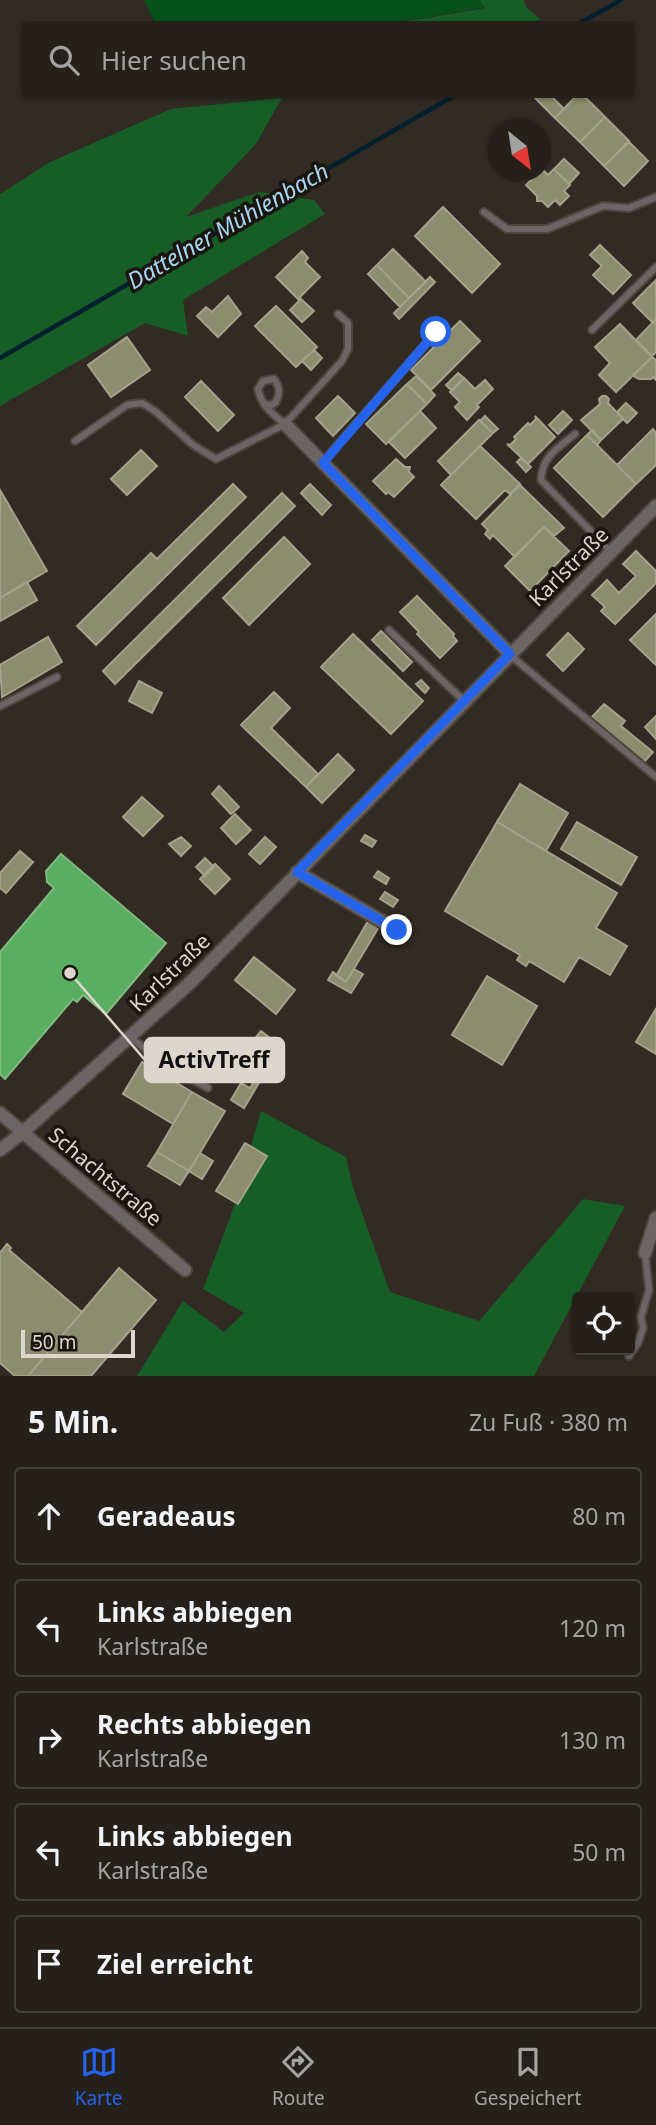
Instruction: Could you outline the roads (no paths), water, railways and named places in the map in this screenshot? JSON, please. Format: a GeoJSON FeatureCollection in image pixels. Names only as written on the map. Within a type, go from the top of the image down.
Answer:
{"type":"FeatureCollection","features":[{"type":"Feature","properties":{"kind":"street"},"geometry":{"type":"LineString","coordinates":[[285,424],[510,654]]}},
{"type":"Feature","properties":{"kind":"street","name":"Karlstraße"},"geometry":{"type":"LineString","coordinates":[[0,1150],[191,982],[656,506]]}},
{"type":"Feature","properties":{"kind":"street"},"geometry":{"type":"LineString","coordinates":[[297,872],[397,930]]}},
{"type":"Feature","properties":{"kind":"street","name":"Schachtstraße"},"geometry":{"type":"LineString","coordinates":[[0,1113],[186,1270]]}},
{"type":"Feature","properties":{"kind":"street"},"geometry":{"type":"LineString","coordinates":[[645,1253],[656,1218]]}},
{"type":"Feature","properties":{"kind":"lane"},"geometry":{"type":"LineString","coordinates":[[484,212],[507,229],[547,229],[603,206],[629,208],[656,197]]}},
{"type":"Feature","properties":{"kind":"lane"},"geometry":{"type":"LineString","coordinates":[[592,330],[656,267]]}},
{"type":"Feature","properties":{"kind":"lane"},"geometry":{"type":"LineString","coordinates":[[75,441],[127,405],[142,403],[193,445],[216,459],[285,424],[336,370],[348,349],[348,323],[338,314]]}},
{"type":"Feature","properties":{"kind":"lane"},"geometry":{"type":"LineString","coordinates":[[323,463],[436,332]]}},
{"type":"Feature","properties":{"kind":"lane"},"geometry":{"type":"LineString","coordinates":[[264,404],[285,424]]}},
{"type":"Feature","properties":{"kind":"lane"},"geometry":{"type":"LineString","coordinates":[[575,434],[546,459],[541,468],[541,480],[611,552]]}},
{"type":"Feature","properties":{"kind":"lane"},"geometry":{"type":"LineString","coordinates":[[389,630],[464,701]]}},
{"type":"Feature","properties":{"kind":"lane"},"geometry":{"type":"LineString","coordinates":[[510,654],[656,777]]}},
{"type":"Feature","properties":{"kind":"lane"},"geometry":{"type":"LineString","coordinates":[[0,706],[57,677]]}},
{"type":"Feature","properties":{"kind":"lane"},"geometry":{"type":"LineString","coordinates":[[130,1037],[167,1066],[208,1088]]}},
{"type":"Feature","properties":{"kind":"lane"},"geometry":{"type":"LineString","coordinates":[[629,1356],[641,1335],[641,1317],[649,1290],[645,1253]]}},
{"type":"Feature","properties":{"kind":"waterway","name":"Dattelner Mühlenbach"},"geometry":{"type":"LineString","coordinates":[[583,21],[621,0]]}},
{"type":"Feature","properties":{"kind":"waterway","name":"Dattelner Mühlenbach"},"geometry":{"type":"LineString","coordinates":[[0,358],[450,98]]}},
{"type":"Feature","properties":{"kind":"place","name":"ActivTreff"},"geometry":{"type":"Point","coordinates":[70,973]}}]}
